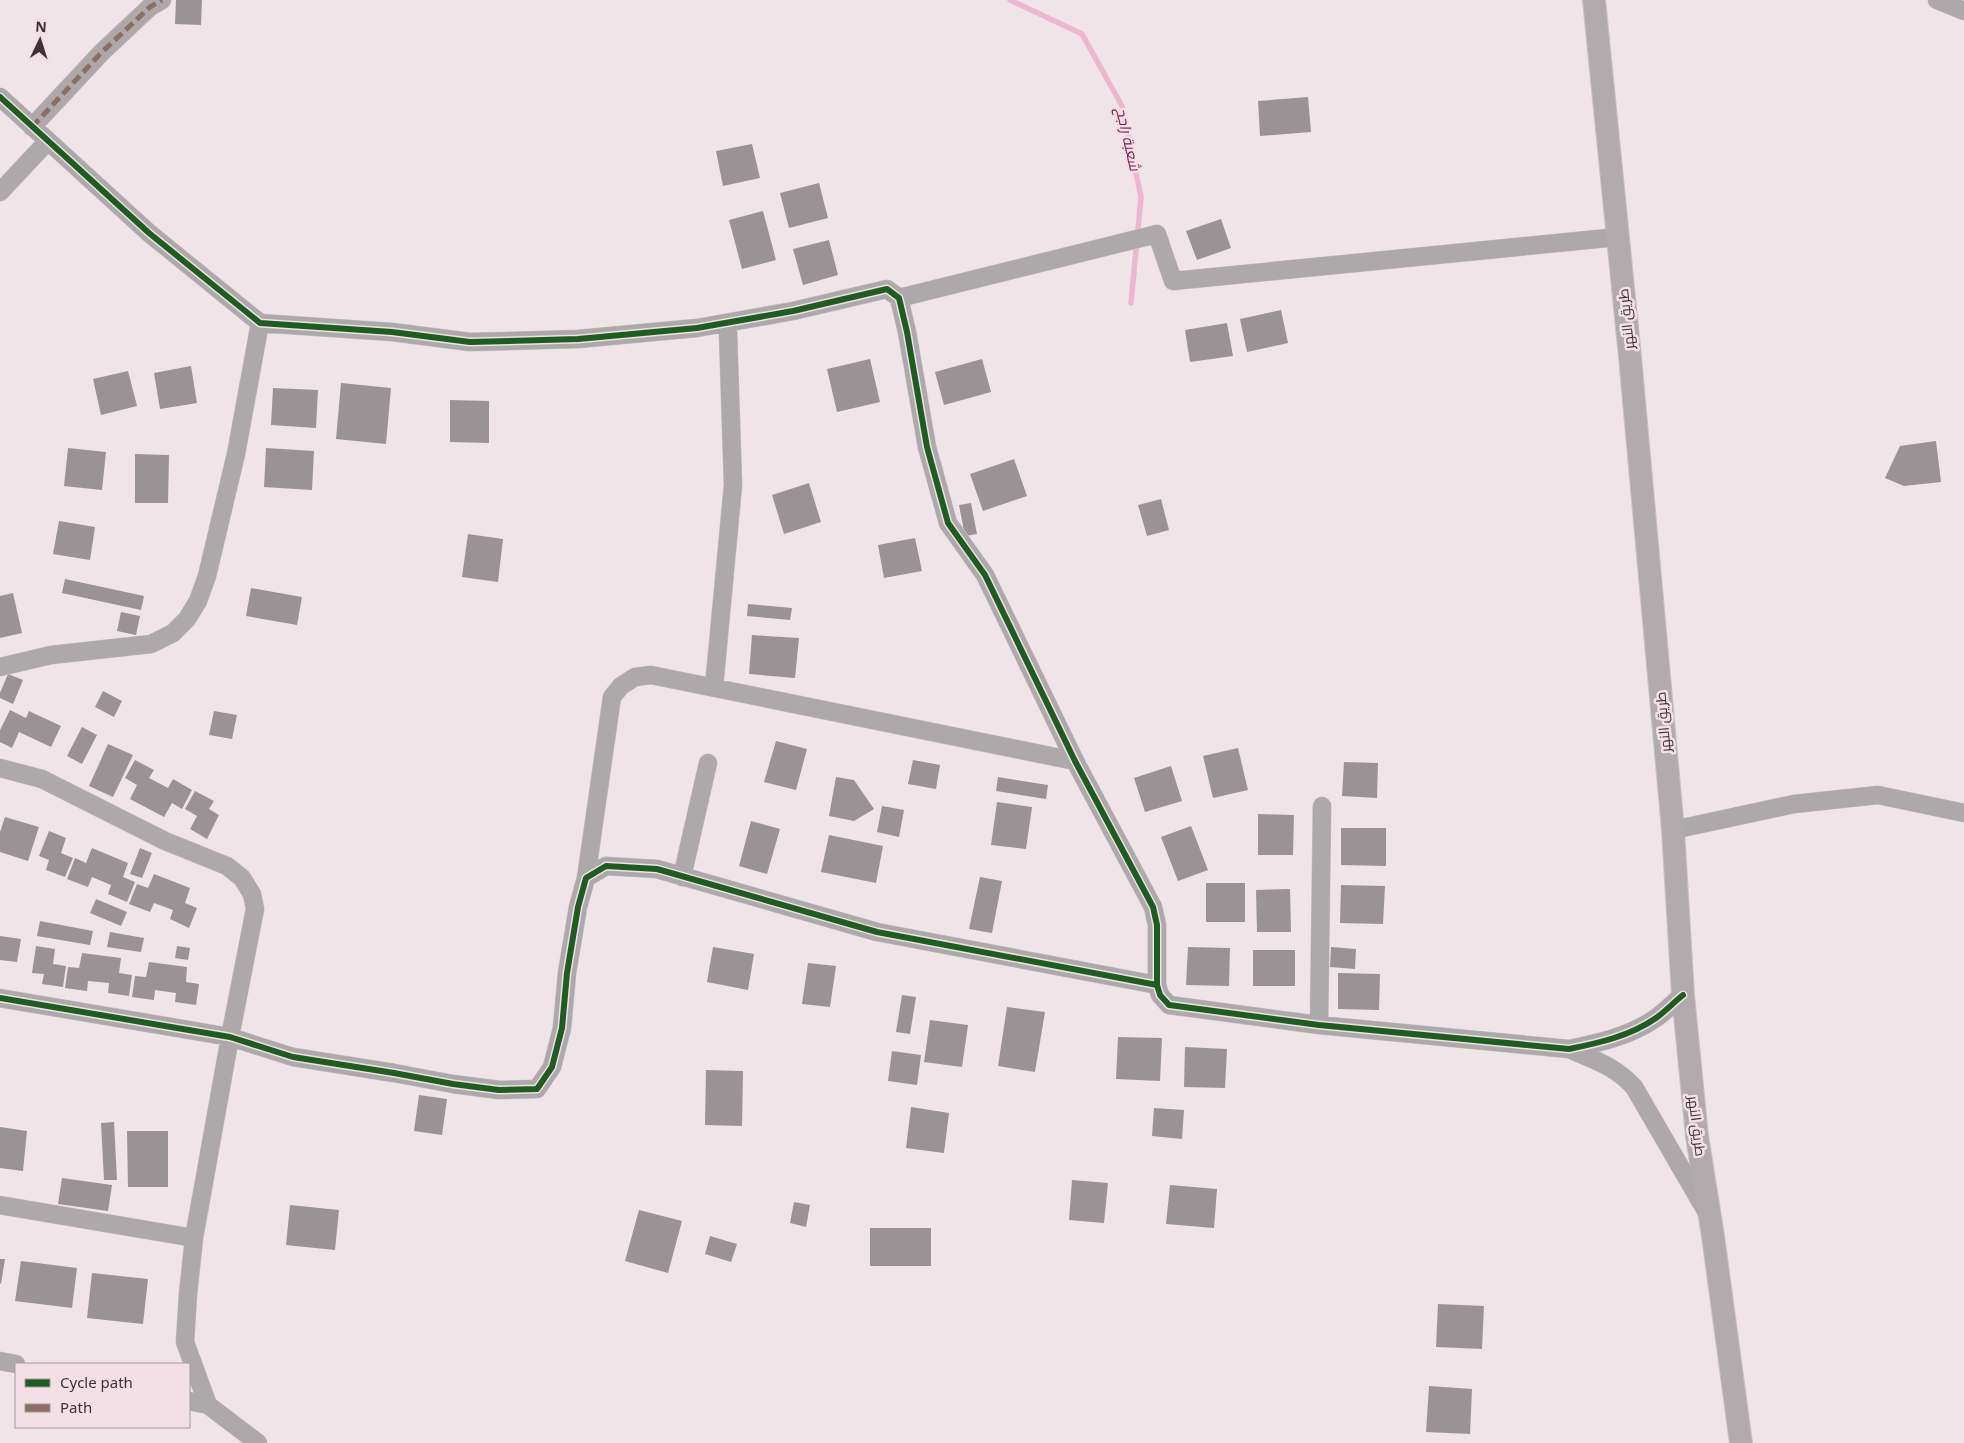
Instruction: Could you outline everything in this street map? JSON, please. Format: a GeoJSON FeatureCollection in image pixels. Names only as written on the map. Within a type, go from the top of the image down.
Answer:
{"type":"FeatureCollection","features":[{"type":"Feature","properties":{"kind":"main road","name":"طريق النهر"},"geometry":{"type":"LineString","coordinates":[[1594,0],[1673,830],[1683,995],[1697,1136],[1711,1219],[1741,1443]]}},
{"type":"Feature","properties":{"kind":"street"},"geometry":{"type":"LineString","coordinates":[[32,127],[102,52],[150,7],[162,0]]}},
{"type":"Feature","properties":{"kind":"street"},"geometry":{"type":"LineString","coordinates":[[1937,0],[1964,10]]}},
{"type":"Feature","properties":{"kind":"street"},"geometry":{"type":"LineString","coordinates":[[0,97],[47,142],[149,233],[260,323],[392,332],[470,342],[578,339],[697,328],[793,311],[887,289],[899,298],[907,332],[927,447],[948,523],[986,576],[1075,761],[1153,907],[1157,925],[1157,985],[1160,995],[1169,1005],[1319,1025],[1569,1049],[1603,1043],[1631,1031],[1656,1018],[1683,995]]}},
{"type":"Feature","properties":{"kind":"street"},"geometry":{"type":"LineString","coordinates":[[0,192],[47,142]]}},
{"type":"Feature","properties":{"kind":"street"},"geometry":{"type":"LineString","coordinates":[[899,298],[1157,234],[1173,281],[1618,237]]}},
{"type":"Feature","properties":{"kind":"street"},"geometry":{"type":"LineString","coordinates":[[0,667],[51,655],[151,644],[173,633],[187,619],[198,601],[207,576],[236,454],[260,323]]}},
{"type":"Feature","properties":{"kind":"street"},"geometry":{"type":"LineString","coordinates":[[714,687],[732,485],[728,332]]}},
{"type":"Feature","properties":{"kind":"street"},"geometry":{"type":"LineString","coordinates":[[0,998],[230,1037],[293,1057],[394,1072],[453,1084],[499,1090],[537,1089],[552,1067],[562,1028],[578,907],[586,878],[612,697],[621,686],[635,677],[651,675],[714,687],[1075,761]]}},
{"type":"Feature","properties":{"kind":"street"},"geometry":{"type":"LineString","coordinates":[[682,877],[708,764]]}},
{"type":"Feature","properties":{"kind":"street"},"geometry":{"type":"LineString","coordinates":[[0,768],[42,778],[165,841],[227,866],[242,878],[252,894],[255,909],[194,1238],[188,1294],[185,1342],[208,1405]]}},
{"type":"Feature","properties":{"kind":"street"},"geometry":{"type":"LineString","coordinates":[[1673,830],[1794,804],[1878,795],[1964,813]]}},
{"type":"Feature","properties":{"kind":"street"},"geometry":{"type":"LineString","coordinates":[[1319,1025],[1322,806]]}},
{"type":"Feature","properties":{"kind":"street"},"geometry":{"type":"LineString","coordinates":[[586,878],[606,866],[658,870],[877,932],[1157,985]]}},
{"type":"Feature","properties":{"kind":"street"},"geometry":{"type":"LineString","coordinates":[[1569,1049],[1623,1074],[1634,1087],[1711,1219]]}},
{"type":"Feature","properties":{"kind":"street"},"geometry":{"type":"LineString","coordinates":[[0,1205],[194,1238]]}},
{"type":"Feature","properties":{"kind":"street"},"geometry":{"type":"LineString","coordinates":[[0,1361],[15,1364]]}},
{"type":"Feature","properties":{"kind":"street"},"geometry":{"type":"LineString","coordinates":[[190,1401],[208,1405],[258,1443]]}},
{"type":"Feature","properties":{"kind":"building"},"geometry":{"type":"Polygon","coordinates":[[[176,0],[202,0],[201,25],[175,24],[176,0]]]}},
{"type":"Feature","properties":{"kind":"building"},"geometry":{"type":"Polygon","coordinates":[[[1308,97],[1311,132],[1260,136],[1258,101],[1308,97]]]}},
{"type":"Feature","properties":{"kind":"building"},"geometry":{"type":"Polygon","coordinates":[[[752,144],[760,178],[723,186],[716,151],[752,144]]]}},
{"type":"Feature","properties":{"kind":"building"},"geometry":{"type":"Polygon","coordinates":[[[819,183],[828,218],[789,228],[780,193],[819,183]]]}},
{"type":"Feature","properties":{"kind":"building"},"geometry":{"type":"Polygon","coordinates":[[[763,211],[776,260],[742,269],[729,220],[763,211]]]}},
{"type":"Feature","properties":{"kind":"building"},"geometry":{"type":"Polygon","coordinates":[[[1221,219],[1231,248],[1197,260],[1186,231],[1221,219]]]}},
{"type":"Feature","properties":{"kind":"building"},"geometry":{"type":"Polygon","coordinates":[[[829,240],[838,275],[803,285],[793,249],[829,240]]]}},
{"type":"Feature","properties":{"kind":"building"},"geometry":{"type":"Polygon","coordinates":[[[1281,310],[1288,343],[1247,352],[1240,319],[1281,310]]]}},
{"type":"Feature","properties":{"kind":"building"},"geometry":{"type":"Polygon","coordinates":[[[1227,323],[1233,356],[1190,362],[1185,330],[1227,323]]]}},
{"type":"Feature","properties":{"kind":"building"},"geometry":{"type":"Polygon","coordinates":[[[870,359],[880,402],[837,412],[827,369],[870,359]]]}},
{"type":"Feature","properties":{"kind":"building"},"geometry":{"type":"Polygon","coordinates":[[[982,359],[991,392],[944,405],[935,372],[982,359]]]}},
{"type":"Feature","properties":{"kind":"building"},"geometry":{"type":"Polygon","coordinates":[[[191,366],[197,403],[160,409],[154,373],[191,366]]]}},
{"type":"Feature","properties":{"kind":"building"},"geometry":{"type":"Polygon","coordinates":[[[128,371],[137,406],[101,415],[93,379],[128,371]]]}},
{"type":"Feature","properties":{"kind":"building"},"geometry":{"type":"Polygon","coordinates":[[[341,383],[391,388],[386,444],[336,439],[341,383]]]}},
{"type":"Feature","properties":{"kind":"building"},"geometry":{"type":"Polygon","coordinates":[[[273,388],[318,390],[316,428],[271,425],[273,388]]]}},
{"type":"Feature","properties":{"kind":"building"},"geometry":{"type":"Polygon","coordinates":[[[450,400],[489,401],[489,443],[450,442],[450,400]]]}},
{"type":"Feature","properties":{"kind":"building"},"geometry":{"type":"Polygon","coordinates":[[[1936,441],[1941,482],[1904,486],[1885,478],[1900,446],[1936,441]]]}},
{"type":"Feature","properties":{"kind":"building"},"geometry":{"type":"Polygon","coordinates":[[[68,448],[106,452],[102,490],[64,486],[68,448]]]}},
{"type":"Feature","properties":{"kind":"building"},"geometry":{"type":"Polygon","coordinates":[[[266,448],[314,451],[312,490],[264,487],[266,448]]]}},
{"type":"Feature","properties":{"kind":"building"},"geometry":{"type":"Polygon","coordinates":[[[135,454],[169,455],[168,503],[135,503],[135,454]]]}},
{"type":"Feature","properties":{"kind":"building"},"geometry":{"type":"Polygon","coordinates":[[[1014,459],[1027,496],[983,511],[970,474],[1014,459]]]}},
{"type":"Feature","properties":{"kind":"building"},"geometry":{"type":"Polygon","coordinates":[[[809,483],[821,522],[784,534],[772,495],[809,483]]]}},
{"type":"Feature","properties":{"kind":"building"},"geometry":{"type":"Polygon","coordinates":[[[1161,499],[1169,530],[1147,536],[1138,505],[1161,499]]]}},
{"type":"Feature","properties":{"kind":"building"},"geometry":{"type":"Polygon","coordinates":[[[971,503],[977,534],[965,536],[959,505],[971,503]]]}},
{"type":"Feature","properties":{"kind":"building"},"geometry":{"type":"Polygon","coordinates":[[[59,521],[95,527],[90,560],[53,554],[59,521]]]}},
{"type":"Feature","properties":{"kind":"building"},"geometry":{"type":"Polygon","coordinates":[[[468,534],[503,539],[498,582],[462,577],[468,534]]]}},
{"type":"Feature","properties":{"kind":"building"},"geometry":{"type":"Polygon","coordinates":[[[915,538],[922,571],[884,578],[878,545],[915,538]]]}},
{"type":"Feature","properties":{"kind":"building"},"geometry":{"type":"Polygon","coordinates":[[[65,579],[144,596],[141,610],[62,593],[65,579]]]}},
{"type":"Feature","properties":{"kind":"building"},"geometry":{"type":"Polygon","coordinates":[[[251,588],[302,597],[297,625],[246,616],[251,588]]]}},
{"type":"Feature","properties":{"kind":"building"},"geometry":{"type":"Polygon","coordinates":[[[13,593],[22,633],[0,638],[0,596],[13,593]]]}},
{"type":"Feature","properties":{"kind":"building"},"geometry":{"type":"Polygon","coordinates":[[[748,604],[792,608],[790,620],[747,616],[748,604]]]}},
{"type":"Feature","properties":{"kind":"building"},"geometry":{"type":"Polygon","coordinates":[[[121,612],[140,616],[136,635],[117,631],[121,612]]]}},
{"type":"Feature","properties":{"kind":"building"},"geometry":{"type":"Polygon","coordinates":[[[752,635],[799,638],[795,678],[749,674],[752,635]]]}},
{"type":"Feature","properties":{"kind":"building"},"geometry":{"type":"Polygon","coordinates":[[[8,674],[23,680],[13,704],[0,698],[0,693],[8,674]]]}},
{"type":"Feature","properties":{"kind":"building"},"geometry":{"type":"Polygon","coordinates":[[[103,691],[122,701],[114,717],[95,707],[103,691]]]}},
{"type":"Feature","properties":{"kind":"building"},"geometry":{"type":"Polygon","coordinates":[[[10,710],[26,718],[29,711],[61,726],[51,747],[19,732],[12,748],[0,742],[0,730],[10,710]]]}},
{"type":"Feature","properties":{"kind":"building"},"geometry":{"type":"Polygon","coordinates":[[[214,711],[237,715],[232,739],[209,735],[214,711]]]}},
{"type":"Feature","properties":{"kind":"building"},"geometry":{"type":"Polygon","coordinates":[[[82,727],[97,735],[82,764],[67,756],[82,727]]]}},
{"type":"Feature","properties":{"kind":"building"},"geometry":{"type":"Polygon","coordinates":[[[776,741],[807,749],[796,790],[764,782],[776,741]]]}},
{"type":"Feature","properties":{"kind":"building"},"geometry":{"type":"Polygon","coordinates":[[[108,744],[133,755],[113,797],[89,786],[108,744]]]}},
{"type":"Feature","properties":{"kind":"building"},"geometry":{"type":"Polygon","coordinates":[[[1238,748],[1248,790],[1213,798],[1203,756],[1238,748]]]}},
{"type":"Feature","properties":{"kind":"building"},"geometry":{"type":"Polygon","coordinates":[[[135,760],[154,770],[149,778],[168,788],[173,779],[192,790],[182,809],[172,803],[164,817],[130,799],[137,785],[125,778],[135,760]]]}},
{"type":"Feature","properties":{"kind":"building"},"geometry":{"type":"Polygon","coordinates":[[[913,760],[940,765],[936,789],[908,784],[913,760]]]}},
{"type":"Feature","properties":{"kind":"building"},"geometry":{"type":"Polygon","coordinates":[[[1344,762],[1378,763],[1377,798],[1342,796],[1344,762]]]}},
{"type":"Feature","properties":{"kind":"building"},"geometry":{"type":"Polygon","coordinates":[[[1171,766],[1182,801],[1145,812],[1134,778],[1171,766]]]}},
{"type":"Feature","properties":{"kind":"building"},"geometry":{"type":"Polygon","coordinates":[[[836,777],[854,780],[874,809],[854,821],[829,816],[836,777]]]}},
{"type":"Feature","properties":{"kind":"building"},"geometry":{"type":"Polygon","coordinates":[[[998,777],[1048,785],[1046,799],[996,791],[998,777]]]}},
{"type":"Feature","properties":{"kind":"building"},"geometry":{"type":"Polygon","coordinates":[[[195,791],[214,801],[209,809],[219,815],[207,839],[190,829],[197,816],[185,809],[195,791]]]}},
{"type":"Feature","properties":{"kind":"building"},"geometry":{"type":"Polygon","coordinates":[[[997,802],[1032,807],[1026,849],[991,845],[997,802]]]}},
{"type":"Feature","properties":{"kind":"building"},"geometry":{"type":"Polygon","coordinates":[[[882,806],[904,810],[899,837],[877,832],[882,806]]]}},
{"type":"Feature","properties":{"kind":"building"},"geometry":{"type":"Polygon","coordinates":[[[1258,814],[1294,815],[1293,855],[1258,855],[1258,814]]]}},
{"type":"Feature","properties":{"kind":"building"},"geometry":{"type":"Polygon","coordinates":[[[5,817],[39,827],[28,861],[0,852],[0,832],[5,817]]]}},
{"type":"Feature","properties":{"kind":"building"},"geometry":{"type":"Polygon","coordinates":[[[751,821],[780,829],[767,874],[739,866],[751,821]]]}},
{"type":"Feature","properties":{"kind":"building"},"geometry":{"type":"Polygon","coordinates":[[[1191,826],[1208,870],[1178,881],[1161,837],[1191,826]]]}},
{"type":"Feature","properties":{"kind":"building"},"geometry":{"type":"Polygon","coordinates":[[[1341,828],[1386,828],[1386,866],[1341,865],[1341,828]]]}},
{"type":"Feature","properties":{"kind":"building"},"geometry":{"type":"Polygon","coordinates":[[[49,831],[66,838],[61,853],[73,858],[65,877],[46,870],[49,860],[39,856],[49,831]]]}},
{"type":"Feature","properties":{"kind":"building"},"geometry":{"type":"Polygon","coordinates":[[[829,835],[883,846],[876,883],[821,872],[829,835]]]}},
{"type":"Feature","properties":{"kind":"building"},"geometry":{"type":"Polygon","coordinates":[[[92,848],[128,863],[123,877],[135,882],[127,902],[108,894],[111,885],[92,877],[88,887],[67,879],[75,858],[86,863],[92,848]]]}},
{"type":"Feature","properties":{"kind":"building"},"geometry":{"type":"Polygon","coordinates":[[[140,848],[152,853],[142,878],[130,874],[140,848]]]}},
{"type":"Feature","properties":{"kind":"building"},"geometry":{"type":"Polygon","coordinates":[[[154,874],[190,888],[185,903],[197,908],[189,928],[170,919],[173,910],[154,903],[150,912],[129,904],[137,884],[148,888],[154,874]]]}},
{"type":"Feature","properties":{"kind":"building"},"geometry":{"type":"Polygon","coordinates":[[[980,877],[1002,881],[992,933],[969,929],[980,877]]]}},
{"type":"Feature","properties":{"kind":"building"},"geometry":{"type":"Polygon","coordinates":[[[1206,883],[1245,883],[1245,922],[1206,922],[1206,883]]]}},
{"type":"Feature","properties":{"kind":"building"},"geometry":{"type":"Polygon","coordinates":[[[1341,885],[1385,886],[1383,924],[1340,923],[1341,885]]]}},
{"type":"Feature","properties":{"kind":"building"},"geometry":{"type":"Polygon","coordinates":[[[1290,889],[1291,932],[1257,932],[1256,890],[1290,889]]]}},
{"type":"Feature","properties":{"kind":"building"},"geometry":{"type":"Polygon","coordinates":[[[96,899],[127,912],[121,926],[90,913],[96,899]]]}},
{"type":"Feature","properties":{"kind":"building"},"geometry":{"type":"Polygon","coordinates":[[[40,921],[93,931],[90,945],[37,936],[40,921]]]}},
{"type":"Feature","properties":{"kind":"building"},"geometry":{"type":"Polygon","coordinates":[[[110,932],[144,938],[141,952],[107,947],[110,932]]]}},
{"type":"Feature","properties":{"kind":"building"},"geometry":{"type":"Polygon","coordinates":[[[0,936],[21,939],[17,962],[0,960],[0,936]]]}},
{"type":"Feature","properties":{"kind":"building"},"geometry":{"type":"Polygon","coordinates":[[[36,946],[55,949],[53,964],[66,966],[63,987],[42,984],[44,974],[32,973],[36,946]]]}},
{"type":"Feature","properties":{"kind":"building"},"geometry":{"type":"Polygon","coordinates":[[[177,946],[190,948],[188,960],[175,958],[177,946]]]}},
{"type":"Feature","properties":{"kind":"building"},"geometry":{"type":"Polygon","coordinates":[[[713,947],[754,954],[748,990],[707,982],[713,947]]]}},
{"type":"Feature","properties":{"kind":"building"},"geometry":{"type":"Polygon","coordinates":[[[1188,947],[1230,948],[1229,986],[1186,985],[1188,947]]]}},
{"type":"Feature","properties":{"kind":"building"},"geometry":{"type":"Polygon","coordinates":[[[1331,947],[1356,949],[1355,969],[1330,967],[1331,947]]]}},
{"type":"Feature","properties":{"kind":"building"},"geometry":{"type":"Polygon","coordinates":[[[1253,950],[1295,950],[1295,986],[1253,986],[1253,950]]]}},
{"type":"Feature","properties":{"kind":"building"},"geometry":{"type":"Polygon","coordinates":[[[82,953],[121,958],[119,973],[132,975],[129,996],[108,993],[109,983],[88,981],[87,991],[65,988],[68,967],[79,968],[82,953]]]}},
{"type":"Feature","properties":{"kind":"building"},"geometry":{"type":"Polygon","coordinates":[[[149,962],[187,967],[186,982],[199,984],[196,1005],[175,1002],[176,993],[155,990],[154,1000],[132,997],[135,976],[146,977],[149,962]]]}},
{"type":"Feature","properties":{"kind":"building"},"geometry":{"type":"Polygon","coordinates":[[[808,963],[836,966],[830,1007],[802,1004],[808,963]]]}},
{"type":"Feature","properties":{"kind":"building"},"geometry":{"type":"Polygon","coordinates":[[[1338,973],[1380,974],[1379,1010],[1338,1009],[1338,973]]]}},
{"type":"Feature","properties":{"kind":"building"},"geometry":{"type":"Polygon","coordinates":[[[902,995],[916,997],[910,1034],[896,1032],[902,995]]]}},
{"type":"Feature","properties":{"kind":"building"},"geometry":{"type":"Polygon","coordinates":[[[1007,1007],[1045,1012],[1035,1072],[998,1066],[1007,1007]]]}},
{"type":"Feature","properties":{"kind":"building"},"geometry":{"type":"Polygon","coordinates":[[[930,1020],[968,1025],[962,1067],[924,1062],[930,1020]]]}},
{"type":"Feature","properties":{"kind":"building"},"geometry":{"type":"Polygon","coordinates":[[[1118,1037],[1162,1038],[1160,1081],[1116,1079],[1118,1037]]]}},
{"type":"Feature","properties":{"kind":"building"},"geometry":{"type":"Polygon","coordinates":[[[1185,1047],[1227,1049],[1225,1088],[1184,1087],[1185,1047]]]}},
{"type":"Feature","properties":{"kind":"building"},"geometry":{"type":"Polygon","coordinates":[[[892,1051],[921,1055],[917,1085],[888,1081],[892,1051]]]}},
{"type":"Feature","properties":{"kind":"building"},"geometry":{"type":"Polygon","coordinates":[[[706,1070],[743,1071],[742,1126],[705,1125],[706,1070]]]}},
{"type":"Feature","properties":{"kind":"building"},"geometry":{"type":"Polygon","coordinates":[[[419,1095],[447,1099],[442,1135],[414,1131],[419,1095]]]}},
{"type":"Feature","properties":{"kind":"building"},"geometry":{"type":"Polygon","coordinates":[[[911,1107],[949,1113],[944,1153],[906,1148],[911,1107]]]}},
{"type":"Feature","properties":{"kind":"building"},"geometry":{"type":"Polygon","coordinates":[[[1154,1108],[1184,1110],[1182,1139],[1152,1136],[1154,1108]]]}},
{"type":"Feature","properties":{"kind":"building"},"geometry":{"type":"Polygon","coordinates":[[[114,1122],[117,1180],[104,1180],[101,1123],[114,1122]]]}},
{"type":"Feature","properties":{"kind":"building"},"geometry":{"type":"Polygon","coordinates":[[[0,1127],[27,1131],[23,1171],[0,1168],[0,1127]]]}},
{"type":"Feature","properties":{"kind":"building"},"geometry":{"type":"Polygon","coordinates":[[[127,1131],[168,1131],[168,1187],[128,1187],[127,1131]]]}},
{"type":"Feature","properties":{"kind":"building"},"geometry":{"type":"Polygon","coordinates":[[[62,1178],[112,1185],[108,1211],[58,1204],[62,1178]]]}},
{"type":"Feature","properties":{"kind":"building"},"geometry":{"type":"Polygon","coordinates":[[[1072,1180],[1108,1183],[1104,1223],[1069,1220],[1072,1180]]]}},
{"type":"Feature","properties":{"kind":"building"},"geometry":{"type":"Polygon","coordinates":[[[1170,1185],[1217,1189],[1214,1228],[1166,1224],[1170,1185]]]}},
{"type":"Feature","properties":{"kind":"building"},"geometry":{"type":"Polygon","coordinates":[[[794,1202],[810,1205],[806,1227],[790,1223],[794,1202]]]}},
{"type":"Feature","properties":{"kind":"building"},"geometry":{"type":"Polygon","coordinates":[[[290,1205],[339,1210],[335,1250],[286,1245],[290,1205]]]}},
{"type":"Feature","properties":{"kind":"building"},"geometry":{"type":"Polygon","coordinates":[[[639,1210],[682,1221],[668,1273],[625,1261],[639,1210]]]}},
{"type":"Feature","properties":{"kind":"building"},"geometry":{"type":"Polygon","coordinates":[[[870,1228],[931,1228],[931,1266],[870,1266],[870,1228]]]}},
{"type":"Feature","properties":{"kind":"building"},"geometry":{"type":"Polygon","coordinates":[[[710,1236],[737,1244],[731,1262],[705,1254],[710,1236]]]}},
{"type":"Feature","properties":{"kind":"building"},"geometry":{"type":"Polygon","coordinates":[[[0,1259],[5,1259],[1,1284],[0,1283],[0,1259]]]}},
{"type":"Feature","properties":{"kind":"building"},"geometry":{"type":"Polygon","coordinates":[[[21,1261],[77,1268],[72,1308],[15,1301],[21,1261]]]}},
{"type":"Feature","properties":{"kind":"building"},"geometry":{"type":"Polygon","coordinates":[[[92,1273],[148,1279],[143,1324],[87,1318],[92,1273]]]}},
{"type":"Feature","properties":{"kind":"building"},"geometry":{"type":"Polygon","coordinates":[[[1438,1304],[1484,1306],[1482,1349],[1436,1347],[1438,1304]]]}},
{"type":"Feature","properties":{"kind":"building"},"geometry":{"type":"Polygon","coordinates":[[[1429,1386],[1472,1389],[1470,1434],[1426,1432],[1429,1386]]]}},
{"type":"Feature","properties":{"kind":"waterway","name":"شعبة راجح"},"geometry":{"type":"LineString","coordinates":[[1010,0],[1082,34],[1122,106],[1141,197],[1131,303]]}},
{"type":"Feature","properties":{"kind":"marked path"},"geometry":{"type":"LineString","coordinates":[[32,127],[102,52],[150,7],[162,0]]}},
{"type":"Feature","properties":{"kind":"cycle path"},"geometry":{"type":"LineString","coordinates":[[0,97],[149,233],[260,323],[392,332],[470,342],[578,339],[697,328],[793,311],[887,289],[899,298],[907,332],[927,447],[948,523],[985,575],[1075,761],[1153,907],[1157,925],[1157,985]]}},
{"type":"Feature","properties":{"kind":"cycle path"},"geometry":{"type":"LineString","coordinates":[[0,998],[230,1037],[293,1057],[453,1084],[499,1090],[537,1089],[552,1067],[562,1028],[567,973],[578,907],[586,878],[606,866],[657,869],[877,932],[1157,985],[1160,995],[1169,1005],[1319,1025],[1569,1049],[1603,1041],[1636,1030],[1656,1018],[1683,995]]}}]}
